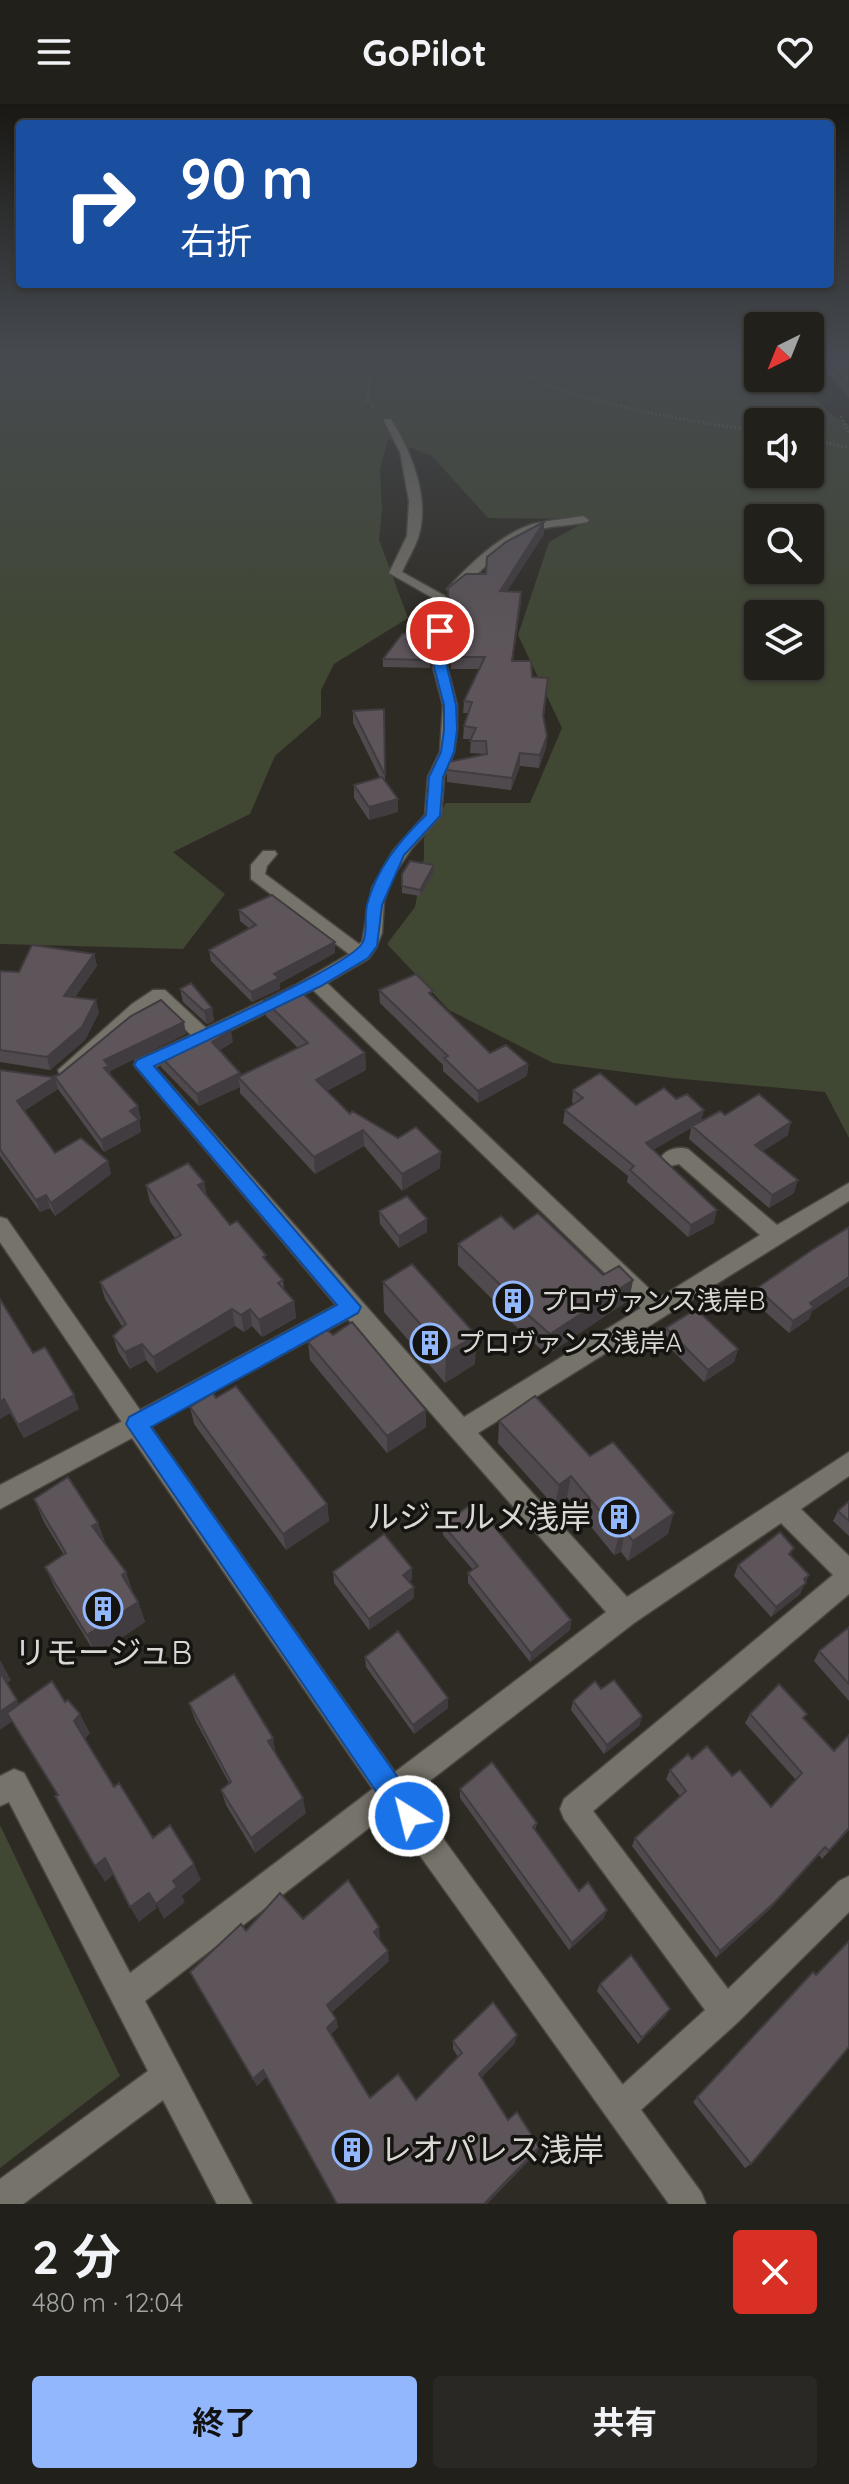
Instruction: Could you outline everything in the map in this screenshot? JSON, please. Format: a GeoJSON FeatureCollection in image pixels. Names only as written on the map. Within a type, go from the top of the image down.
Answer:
{"type":"FeatureCollection","features":[{"type":"Feature","properties":{"kind":"street"},"geometry":{"type":"LineString","coordinates":[[404,450],[415,501],[413,536],[395,573],[439,596]]}},
{"type":"Feature","properties":{"kind":"street"},"geometry":{"type":"LineString","coordinates":[[439,596],[469,576],[500,546],[518,536],[534,528],[583,520]]}},
{"type":"Feature","properties":{"kind":"street"},"geometry":{"type":"LineString","coordinates":[[439,596],[440,667],[450,705],[447,752],[436,777],[433,816],[405,842],[379,892],[371,942],[362,955],[315,982],[143,1065],[351,1307],[625,1614]]}},
{"type":"Feature","properties":{"kind":"street"},"geometry":{"type":"LineString","coordinates":[[269,854],[259,865],[257,875],[362,955]]}},
{"type":"Feature","properties":{"kind":"street"},"geometry":{"type":"LineString","coordinates":[[315,982],[656,1309]]}},
{"type":"Feature","properties":{"kind":"street"},"geometry":{"type":"LineString","coordinates":[[55,1080],[138,1008],[159,994],[203,1036]]}},
{"type":"Feature","properties":{"kind":"street"},"geometry":{"type":"LineString","coordinates":[[670,1159],[681,1154],[775,1236]]}},
{"type":"Feature","properties":{"kind":"street"},"geometry":{"type":"LineString","coordinates":[[463,1430],[849,1191]]}},
{"type":"Feature","properties":{"kind":"street"},"geometry":{"type":"LineString","coordinates":[[0,1225],[391,1791],[689,2204]]}},
{"type":"Feature","properties":{"kind":"street"},"geometry":{"type":"LineString","coordinates":[[0,1498],[351,1307]]}},
{"type":"Feature","properties":{"kind":"street"},"geometry":{"type":"LineString","coordinates":[[127,1995],[625,1614],[849,1463]]}},
{"type":"Feature","properties":{"kind":"street"},"geometry":{"type":"LineString","coordinates":[[726,2012],[574,1809],[849,1576],[784,1509]]}},
{"type":"Feature","properties":{"kind":"street"},"geometry":{"type":"LineString","coordinates":[[0,1792],[14,1783],[235,2204]]}},
{"type":"Feature","properties":{"kind":"street"},"geometry":{"type":"LineString","coordinates":[[621,2107],[726,2012],[849,1891]]}},
{"type":"Feature","properties":{"kind":"street"},"geometry":{"type":"LineString","coordinates":[[0,2200],[167,2077]]}},
{"type":"Feature","properties":{"kind":"green space"},"geometry":{"type":"Polygon","coordinates":[[[0,450],[385,450],[380,470],[382,510],[379,540],[408,618],[334,664],[321,690],[321,716],[275,756],[250,814],[173,852],[225,894],[183,949],[0,944],[0,450]]]}},
{"type":"Feature","properties":{"kind":"green space"},"geometry":{"type":"Polygon","coordinates":[[[416,450],[744,450],[744,488],[824,488],[824,450],[849,450],[849,1138],[825,1092],[553,1063],[449,1010],[387,944],[415,907],[424,858],[424,838],[446,803],[530,803],[562,728],[518,635],[549,542],[590,519],[488,518],[432,456],[416,450]]]}},
{"type":"Feature","properties":{"kind":"green space"},"geometry":{"type":"Polygon","coordinates":[[[0,1825],[120,2076],[0,2168],[0,1825]]]}},
{"type":"Feature","properties":{"kind":"building"},"geometry":{"type":"Polygon","coordinates":[[[544,522],[500,591],[521,592],[512,661],[531,661],[532,677],[548,678],[543,715],[547,736],[540,755],[520,753],[512,778],[447,770],[449,762],[487,754],[486,741],[470,741],[476,728],[464,726],[472,702],[464,701],[485,657],[451,657],[448,588],[466,574],[486,574],[487,557],[506,542],[544,522]]]}},
{"type":"Feature","properties":{"kind":"building"},"geometry":{"type":"Polygon","coordinates":[[[430,624],[430,660],[383,659],[402,634],[430,624]]]}},
{"type":"Feature","properties":{"kind":"building"},"geometry":{"type":"Polygon","coordinates":[[[384,709],[385,775],[353,711],[384,709]]]}},
{"type":"Feature","properties":{"kind":"building"},"geometry":{"type":"Polygon","coordinates":[[[382,777],[398,799],[369,807],[354,785],[382,777]]]}},
{"type":"Feature","properties":{"kind":"building"},"geometry":{"type":"Polygon","coordinates":[[[410,861],[434,865],[420,890],[402,886],[402,874],[410,861]]]}},
{"type":"Feature","properties":{"kind":"building"},"geometry":{"type":"Polygon","coordinates":[[[272,895],[335,942],[274,974],[279,978],[251,992],[209,950],[256,925],[239,910],[272,895]]]}},
{"type":"Feature","properties":{"kind":"building"},"geometry":{"type":"Polygon","coordinates":[[[32,945],[94,954],[64,996],[96,1000],[82,1027],[47,1057],[0,1050],[0,971],[19,972],[32,945]]]}},
{"type":"Feature","properties":{"kind":"building"},"geometry":{"type":"Polygon","coordinates":[[[416,974],[433,991],[429,993],[490,1053],[506,1045],[528,1064],[478,1091],[444,1058],[448,1056],[379,990],[416,974]]]}},
{"type":"Feature","properties":{"kind":"building"},"geometry":{"type":"Polygon","coordinates":[[[191,983],[212,1008],[204,1011],[180,989],[191,983]]]}},
{"type":"Feature","properties":{"kind":"building"},"geometry":{"type":"Polygon","coordinates":[[[294,985],[365,1053],[316,1080],[350,1114],[352,1111],[398,1138],[416,1127],[441,1152],[402,1174],[363,1130],[314,1157],[238,1077],[308,1043],[264,1000],[294,985]]]}},
{"type":"Feature","properties":{"kind":"building"},"geometry":{"type":"Polygon","coordinates":[[[161,1000],[184,1022],[104,1060],[109,1066],[104,1068],[138,1106],[130,1111],[139,1120],[101,1140],[55,1077],[17,1101],[55,1153],[81,1138],[108,1161],[51,1203],[46,1195],[36,1200],[0,1149],[0,1070],[51,1077],[59,1075],[131,1016],[161,1000]]]}},
{"type":"Feature","properties":{"kind":"building"},"geometry":{"type":"Polygon","coordinates":[[[225,1023],[231,1030],[212,1042],[240,1073],[197,1094],[159,1055],[225,1023]]]}},
{"type":"Feature","properties":{"kind":"building"},"geometry":{"type":"Polygon","coordinates":[[[600,1073],[636,1105],[664,1088],[676,1099],[687,1094],[704,1110],[646,1143],[717,1210],[691,1225],[630,1170],[634,1166],[565,1110],[583,1098],[573,1090],[600,1073]]]}},
{"type":"Feature","properties":{"kind":"building"},"geometry":{"type":"Polygon","coordinates":[[[759,1094],[791,1122],[755,1145],[798,1180],[772,1195],[692,1126],[720,1111],[725,1115],[759,1094]]]}},
{"type":"Feature","properties":{"kind":"building"},"geometry":{"type":"Polygon","coordinates":[[[188,1163],[204,1182],[198,1185],[230,1225],[237,1221],[266,1255],[263,1257],[283,1280],[278,1283],[294,1301],[259,1320],[250,1309],[241,1315],[232,1309],[153,1357],[142,1344],[125,1352],[113,1336],[126,1324],[100,1282],[181,1235],[146,1185],[188,1163]]]}},
{"type":"Feature","properties":{"kind":"building"},"geometry":{"type":"Polygon","coordinates":[[[407,1196],[427,1219],[399,1236],[379,1211],[407,1196]]]}},
{"type":"Feature","properties":{"kind":"building"},"geometry":{"type":"Polygon","coordinates":[[[538,1213],[603,1275],[619,1266],[633,1280],[550,1334],[510,1299],[513,1297],[458,1244],[501,1216],[514,1229],[538,1213]]]}},
{"type":"Feature","properties":{"kind":"building"},"geometry":{"type":"Polygon","coordinates":[[[849,1227],[849,1277],[810,1303],[814,1307],[793,1321],[757,1288],[812,1250],[849,1227]]]}},
{"type":"Feature","properties":{"kind":"building"},"geometry":{"type":"Polygon","coordinates":[[[412,1264],[476,1335],[446,1353],[383,1282],[412,1264]]]}},
{"type":"Feature","properties":{"kind":"building"},"geometry":{"type":"Polygon","coordinates":[[[0,1299],[33,1353],[45,1347],[74,1395],[18,1425],[4,1399],[0,1402],[0,1299]]]}},
{"type":"Feature","properties":{"kind":"building"},"geometry":{"type":"Polygon","coordinates":[[[696,1309],[738,1349],[708,1370],[666,1328],[696,1309]]]}},
{"type":"Feature","properties":{"kind":"building"},"geometry":{"type":"Polygon","coordinates":[[[352,1322],[426,1410],[387,1436],[308,1342],[327,1330],[333,1335],[352,1322]]]}},
{"type":"Feature","properties":{"kind":"building"},"geometry":{"type":"Polygon","coordinates":[[[236,1386],[327,1504],[283,1534],[190,1407],[213,1393],[216,1398],[236,1386]]]}},
{"type":"Feature","properties":{"kind":"building"},"geometry":{"type":"Polygon","coordinates":[[[535,1396],[590,1456],[613,1442],[674,1513],[633,1541],[625,1531],[619,1534],[571,1476],[559,1485],[499,1421],[535,1396]]]}},
{"type":"Feature","properties":{"kind":"building"},"geometry":{"type":"Polygon","coordinates":[[[68,1477],[98,1523],[92,1526],[126,1572],[122,1575],[138,1602],[87,1635],[45,1567],[66,1553],[34,1499],[68,1477]]]}},
{"type":"Feature","properties":{"kind":"building"},"geometry":{"type":"Polygon","coordinates":[[[849,1501],[849,1521],[838,1511],[849,1501]]]}},
{"type":"Feature","properties":{"kind":"building"},"geometry":{"type":"Polygon","coordinates":[[[474,1502],[571,1620],[531,1653],[468,1573],[478,1566],[443,1525],[474,1502]]]}},
{"type":"Feature","properties":{"kind":"building"},"geometry":{"type":"Polygon","coordinates":[[[780,1532],[794,1548],[789,1554],[809,1575],[804,1579],[806,1583],[776,1607],[738,1565],[780,1532]]]}},
{"type":"Feature","properties":{"kind":"building"},"geometry":{"type":"Polygon","coordinates":[[[384,1534],[412,1568],[403,1575],[414,1587],[369,1619],[333,1572],[384,1534]]]}},
{"type":"Feature","properties":{"kind":"building"},"geometry":{"type":"Polygon","coordinates":[[[849,1627],[849,1684],[819,1651],[849,1627]]]}},
{"type":"Feature","properties":{"kind":"building"},"geometry":{"type":"Polygon","coordinates":[[[398,1631],[448,1698],[413,1725],[365,1657],[398,1631]]]}},
{"type":"Feature","properties":{"kind":"building"},"geometry":{"type":"Polygon","coordinates":[[[0,1672],[17,1700],[0,1712],[0,1672]]]}},
{"type":"Feature","properties":{"kind":"building"},"geometry":{"type":"Polygon","coordinates":[[[234,1674],[273,1738],[268,1741],[303,1798],[251,1838],[221,1790],[231,1782],[189,1703],[234,1674]]]}},
{"type":"Feature","properties":{"kind":"building"},"geometry":{"type":"Polygon","coordinates":[[[614,1680],[642,1716],[607,1745],[573,1701],[595,1681],[601,1689],[614,1680]]]}},
{"type":"Feature","properties":{"kind":"building"},"geometry":{"type":"Polygon","coordinates":[[[52,1681],[65,1702],[68,1700],[80,1714],[74,1721],[114,1787],[119,1783],[153,1838],[170,1825],[194,1864],[173,1881],[177,1887],[156,1904],[149,1893],[130,1907],[105,1858],[95,1866],[55,1796],[58,1795],[7,1713],[52,1681]]]}},
{"type":"Feature","properties":{"kind":"building"},"geometry":{"type":"Polygon","coordinates":[[[779,1684],[807,1714],[803,1718],[834,1751],[849,1735],[849,1828],[829,1851],[825,1847],[775,1902],[720,1951],[635,1838],[686,1791],[670,1770],[688,1754],[692,1759],[707,1746],[732,1776],[740,1770],[771,1807],[802,1773],[750,1714],[779,1684]]]}},
{"type":"Feature","properties":{"kind":"building"},"geometry":{"type":"Polygon","coordinates":[[[492,1762],[537,1823],[533,1827],[579,1891],[588,1882],[607,1910],[572,1943],[460,1789],[492,1762]]]}},
{"type":"Feature","properties":{"kind":"building"},"geometry":{"type":"Polygon","coordinates":[[[348,1880],[379,1927],[374,1932],[388,1951],[327,2005],[336,2019],[327,2028],[370,2098],[398,2074],[416,2100],[462,2053],[453,2041],[493,2002],[517,2035],[479,2074],[508,2120],[517,2112],[539,2147],[484,2204],[337,2204],[263,2070],[253,2079],[190,1972],[241,1924],[246,1931],[280,1893],[303,1919],[348,1880]]]}},
{"type":"Feature","properties":{"kind":"building"},"geometry":{"type":"Polygon","coordinates":[[[849,1941],[849,2047],[751,2164],[697,2097],[813,1972],[816,1975],[849,1941]]]}},
{"type":"Feature","properties":{"kind":"building"},"geometry":{"type":"Polygon","coordinates":[[[631,1955],[670,2009],[642,2038],[600,1984],[631,1955]]]}},
{"type":"Feature","properties":{"kind":"place","name":"プロヴァンス浅岸B"},"geometry":{"type":"Point","coordinates":[513,1301]}},
{"type":"Feature","properties":{"kind":"place","name":"プロヴァンス浅岸A"},"geometry":{"type":"Point","coordinates":[430,1343]}},
{"type":"Feature","properties":{"kind":"place","name":"ルジェルメ浅岸"},"geometry":{"type":"Point","coordinates":[619,1517]}},
{"type":"Feature","properties":{"kind":"place","name":"リモージュB"},"geometry":{"type":"Point","coordinates":[103,1609]}},
{"type":"Feature","properties":{"kind":"place","name":"レオパレス浅岸"},"geometry":{"type":"Point","coordinates":[352,2150]}},
{"type":"Feature","properties":{"kind":"route"},"geometry":{"type":"LineString","coordinates":[[409,1816],[136,1424],[351,1307],[143,1065],[315,982],[362,955],[371,942],[375,924],[374,905],[397,855],[405,842],[433,816],[436,777],[447,752],[450,730],[450,705],[440,667],[440,631]]}}]}
